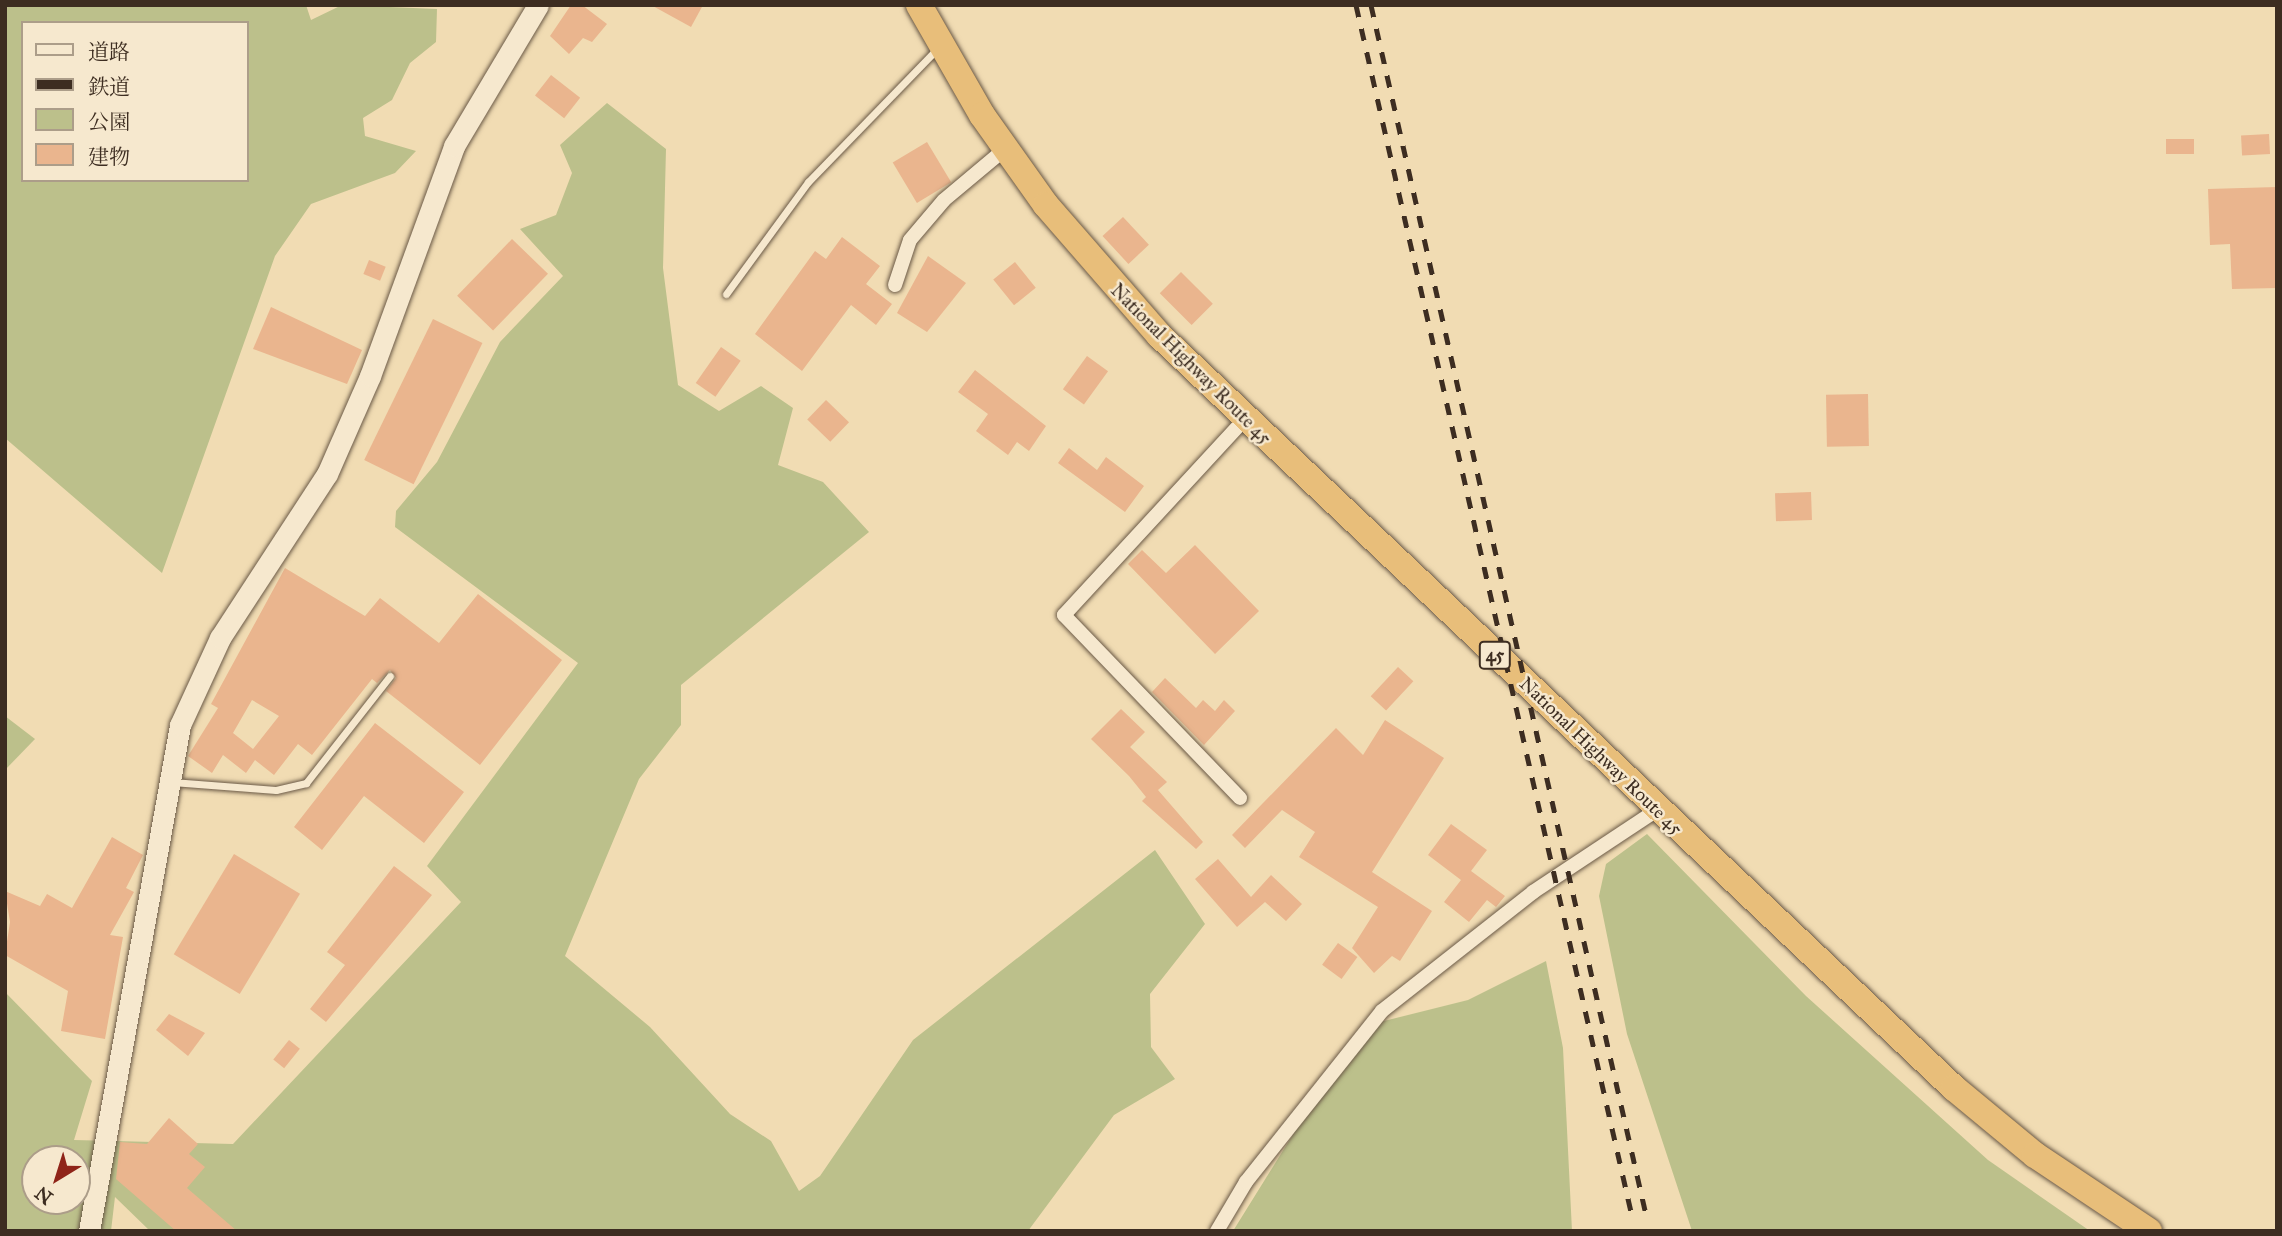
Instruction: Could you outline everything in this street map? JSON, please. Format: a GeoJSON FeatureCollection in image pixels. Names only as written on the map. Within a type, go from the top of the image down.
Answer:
{"type":"FeatureCollection","features":[{"type":"Feature","properties":{"kind":"highway","name":"National Highway Route 45"},"geometry":{"type":"LineString","coordinates":[[919,5],[1005,149],[1110,284],[1245,419],[1954,1088],[2035,1155],[2149,1231]]}},
{"type":"Feature","properties":{"kind":"street"},"geometry":{"type":"LineString","coordinates":[[89,1231],[142,953],[165,781],[180,725],[220,638],[327,474],[350,426],[454,146],[538,5]]}},
{"type":"Feature","properties":{"kind":"street"},"geometry":{"type":"LineString","coordinates":[[895,285],[910,240],[944,200],[1005,149]]}},
{"type":"Feature","properties":{"kind":"street"},"geometry":{"type":"LineString","coordinates":[[1240,798],[1064,615],[1245,419]]}},
{"type":"Feature","properties":{"kind":"street"},"geometry":{"type":"LineString","coordinates":[[1217,1231],[1246,1182],[1382,1011],[1533,892],[1657,810]]}},
{"type":"Feature","properties":{"kind":"lane"},"geometry":{"type":"LineString","coordinates":[[726,294],[808,182],[941,45]]}},
{"type":"Feature","properties":{"kind":"lane"},"geometry":{"type":"LineString","coordinates":[[165,781],[276,790],[306,783],[390,676]]}},
{"type":"Feature","properties":{"kind":"green space"},"geometry":{"type":"Polygon","coordinates":[[[5,5],[306,5],[311,20],[342,5],[437,9],[436,42],[410,63],[392,100],[363,118],[365,136],[416,151],[395,173],[311,204],[275,256],[162,573],[5,438],[5,5]]]}},
{"type":"Feature","properties":{"kind":"green space"},"geometry":{"type":"Polygon","coordinates":[[[607,103],[666,149],[663,268],[678,385],[719,411],[761,386],[793,408],[778,465],[823,482],[869,532],[681,685],[681,725],[639,779],[565,956],[650,1027],[730,1114],[771,1141],[799,1191],[820,1176],[913,1040],[1155,850],[1205,924],[1150,994],[1151,1047],[1175,1079],[1114,1115],[1028,1231],[150,1231],[115,1197],[111,1231],[5,1231],[5,992],[92,1081],[74,1140],[233,1144],[461,902],[427,866],[578,663],[395,527],[396,511],[437,462],[500,342],[563,276],[520,229],[556,215],[572,173],[560,145],[607,103]]]}},
{"type":"Feature","properties":{"kind":"green space"},"geometry":{"type":"Polygon","coordinates":[[[5,716],[35,739],[5,770],[5,716]]]}},
{"type":"Feature","properties":{"kind":"green space"},"geometry":{"type":"Polygon","coordinates":[[[1647,834],[1806,996],[1988,1160],[2090,1231],[1692,1231],[1627,1034],[1599,896],[1606,864],[1647,834]]]}},
{"type":"Feature","properties":{"kind":"green space"},"geometry":{"type":"Polygon","coordinates":[[[1546,961],[1563,1048],[1572,1231],[1233,1231],[1360,1027],[1468,1000],[1546,961]]]}},
{"type":"Feature","properties":{"kind":"building"},"geometry":{"type":"Polygon","coordinates":[[[571,5],[582,5],[607,24],[592,42],[583,38],[569,54],[550,36],[571,5]]]}},
{"type":"Feature","properties":{"kind":"building"},"geometry":{"type":"Polygon","coordinates":[[[651,5],[703,5],[691,27],[651,5]]]}},
{"type":"Feature","properties":{"kind":"building"},"geometry":{"type":"Polygon","coordinates":[[[551,75],[580,98],[564,118],[535,95],[551,75]]]}},
{"type":"Feature","properties":{"kind":"building"},"geometry":{"type":"Polygon","coordinates":[[[2269,134],[2270,154],[2242,155],[2241,135],[2269,134]]]}},
{"type":"Feature","properties":{"kind":"building"},"geometry":{"type":"Polygon","coordinates":[[[2166,139],[2194,139],[2194,154],[2166,154],[2166,139]]]}},
{"type":"Feature","properties":{"kind":"building"},"geometry":{"type":"Polygon","coordinates":[[[927,142],[951,182],[917,203],[893,163],[927,142]]]}},
{"type":"Feature","properties":{"kind":"building"},"geometry":{"type":"Polygon","coordinates":[[[2277,187],[2277,288],[2232,289],[2230,244],[2210,245],[2208,189],[2277,187]]]}},
{"type":"Feature","properties":{"kind":"building"},"geometry":{"type":"Polygon","coordinates":[[[1123,217],[1149,245],[1128,264],[1103,236],[1123,217]]]}},
{"type":"Feature","properties":{"kind":"building"},"geometry":{"type":"Polygon","coordinates":[[[842,237],[880,266],[866,284],[892,304],[876,325],[851,305],[802,371],[755,334],[815,251],[826,259],[842,237]]]}},
{"type":"Feature","properties":{"kind":"building"},"geometry":{"type":"Polygon","coordinates":[[[512,239],[548,274],[493,331],[457,296],[512,239]]]}},
{"type":"Feature","properties":{"kind":"building"},"geometry":{"type":"Polygon","coordinates":[[[928,256],[966,283],[927,332],[897,313],[928,256]]]}},
{"type":"Feature","properties":{"kind":"building"},"geometry":{"type":"Polygon","coordinates":[[[369,260],[386,267],[380,281],[363,274],[369,260]]]}},
{"type":"Feature","properties":{"kind":"building"},"geometry":{"type":"Polygon","coordinates":[[[1015,262],[1036,288],[1014,305],[993,280],[1015,262]]]}},
{"type":"Feature","properties":{"kind":"building"},"geometry":{"type":"Polygon","coordinates":[[[1181,272],[1213,304],[1192,325],[1160,293],[1181,272]]]}},
{"type":"Feature","properties":{"kind":"building"},"geometry":{"type":"Polygon","coordinates":[[[271,307],[362,350],[347,384],[253,349],[271,307]]]}},
{"type":"Feature","properties":{"kind":"building"},"geometry":{"type":"Polygon","coordinates":[[[433,319],[482,343],[414,484],[364,460],[433,319]]]}},
{"type":"Feature","properties":{"kind":"building"},"geometry":{"type":"Polygon","coordinates":[[[721,347],[741,361],[715,397],[696,383],[721,347]]]}},
{"type":"Feature","properties":{"kind":"building"},"geometry":{"type":"Polygon","coordinates":[[[1087,356],[1108,371],[1084,404],[1063,389],[1087,356]]]}},
{"type":"Feature","properties":{"kind":"building"},"geometry":{"type":"Polygon","coordinates":[[[975,370],[1046,426],[1029,451],[1017,442],[1008,455],[976,431],[988,414],[958,392],[975,370]]]}},
{"type":"Feature","properties":{"kind":"building"},"geometry":{"type":"Polygon","coordinates":[[[1868,394],[1869,446],[1827,447],[1826,395],[1868,394]]]}},
{"type":"Feature","properties":{"kind":"building"},"geometry":{"type":"Polygon","coordinates":[[[826,400],[849,422],[830,442],[807,419],[826,400]]]}},
{"type":"Feature","properties":{"kind":"building"},"geometry":{"type":"Polygon","coordinates":[[[1069,448],[1097,470],[1106,457],[1144,486],[1125,512],[1058,463],[1069,448]]]}},
{"type":"Feature","properties":{"kind":"building"},"geometry":{"type":"Polygon","coordinates":[[[1811,492],[1812,520],[1776,521],[1775,493],[1811,492]]]}},
{"type":"Feature","properties":{"kind":"building"},"geometry":{"type":"Polygon","coordinates":[[[1195,545],[1259,611],[1215,654],[1128,564],[1142,550],[1166,573],[1195,545]]]}},
{"type":"Feature","properties":{"kind":"building"},"geometry":{"type":"Polygon","coordinates":[[[285,568],[365,616],[380,598],[439,643],[478,594],[562,660],[480,765],[386,691],[396,678],[390,670],[377,683],[372,679],[312,755],[298,744],[274,775],[255,760],[246,773],[223,755],[212,773],[188,756],[218,708],[211,704],[285,568]],[[252,700],[233,733],[253,749],[279,716],[252,700]]]}},
{"type":"Feature","properties":{"kind":"building"},"geometry":{"type":"Polygon","coordinates":[[[1398,667],[1413,681],[1386,711],[1371,696],[1398,667]]]}},
{"type":"Feature","properties":{"kind":"building"},"geometry":{"type":"Polygon","coordinates":[[[1165,678],[1196,708],[1203,700],[1215,711],[1224,700],[1235,711],[1204,745],[1152,692],[1165,678]]]}},
{"type":"Feature","properties":{"kind":"building"},"geometry":{"type":"Polygon","coordinates":[[[1121,709],[1145,732],[1130,747],[1167,782],[1158,790],[1203,842],[1196,849],[1142,801],[1146,797],[1129,776],[1091,739],[1121,709]]]}},
{"type":"Feature","properties":{"kind":"building"},"geometry":{"type":"Polygon","coordinates":[[[1385,720],[1444,758],[1372,872],[1432,911],[1400,961],[1392,956],[1374,973],[1352,948],[1378,907],[1299,857],[1315,832],[1282,810],[1245,848],[1232,835],[1336,728],[1363,755],[1385,720]]]}},
{"type":"Feature","properties":{"kind":"building"},"geometry":{"type":"Polygon","coordinates":[[[375,723],[464,792],[424,843],[364,796],[322,850],[294,827],[375,723]]]}},
{"type":"Feature","properties":{"kind":"building"},"geometry":{"type":"Polygon","coordinates":[[[1451,824],[1487,850],[1471,871],[1505,896],[1496,907],[1487,900],[1469,922],[1444,902],[1461,880],[1428,855],[1451,824]]]}},
{"type":"Feature","properties":{"kind":"building"},"geometry":{"type":"Polygon","coordinates":[[[112,837],[143,855],[126,888],[134,892],[110,935],[123,937],[105,1039],[61,1031],[68,991],[5,955],[10,922],[5,891],[40,906],[47,894],[72,908],[112,837]]]}},
{"type":"Feature","properties":{"kind":"building"},"geometry":{"type":"Polygon","coordinates":[[[234,854],[300,894],[240,994],[174,954],[234,854]]]}},
{"type":"Feature","properties":{"kind":"building"},"geometry":{"type":"Polygon","coordinates":[[[1218,859],[1251,897],[1271,875],[1302,904],[1286,921],[1265,902],[1237,927],[1195,879],[1218,859]]]}},
{"type":"Feature","properties":{"kind":"building"},"geometry":{"type":"Polygon","coordinates":[[[394,866],[432,895],[326,1022],[310,1009],[345,965],[327,952],[394,866]]]}},
{"type":"Feature","properties":{"kind":"building"},"geometry":{"type":"Polygon","coordinates":[[[1338,943],[1357,957],[1342,979],[1322,965],[1338,943]]]}},
{"type":"Feature","properties":{"kind":"building"},"geometry":{"type":"Polygon","coordinates":[[[169,1014],[205,1033],[188,1056],[156,1030],[169,1014]]]}},
{"type":"Feature","properties":{"kind":"building"},"geometry":{"type":"Polygon","coordinates":[[[289,1040],[300,1049],[284,1068],[273,1059],[289,1040]]]}},
{"type":"Feature","properties":{"kind":"building"},"geometry":{"type":"Polygon","coordinates":[[[169,1118],[198,1144],[189,1154],[205,1167],[187,1188],[237,1231],[176,1231],[116,1179],[120,1142],[147,1144],[169,1118]]]}},
{"type":"Feature","properties":{"kind":"railway"},"geometry":{"type":"LineString","coordinates":[[1356,5],[1633,1220]]}},
{"type":"Feature","properties":{"kind":"railway"},"geometry":{"type":"LineString","coordinates":[[1371,5],[1647,1219]]}}]}
